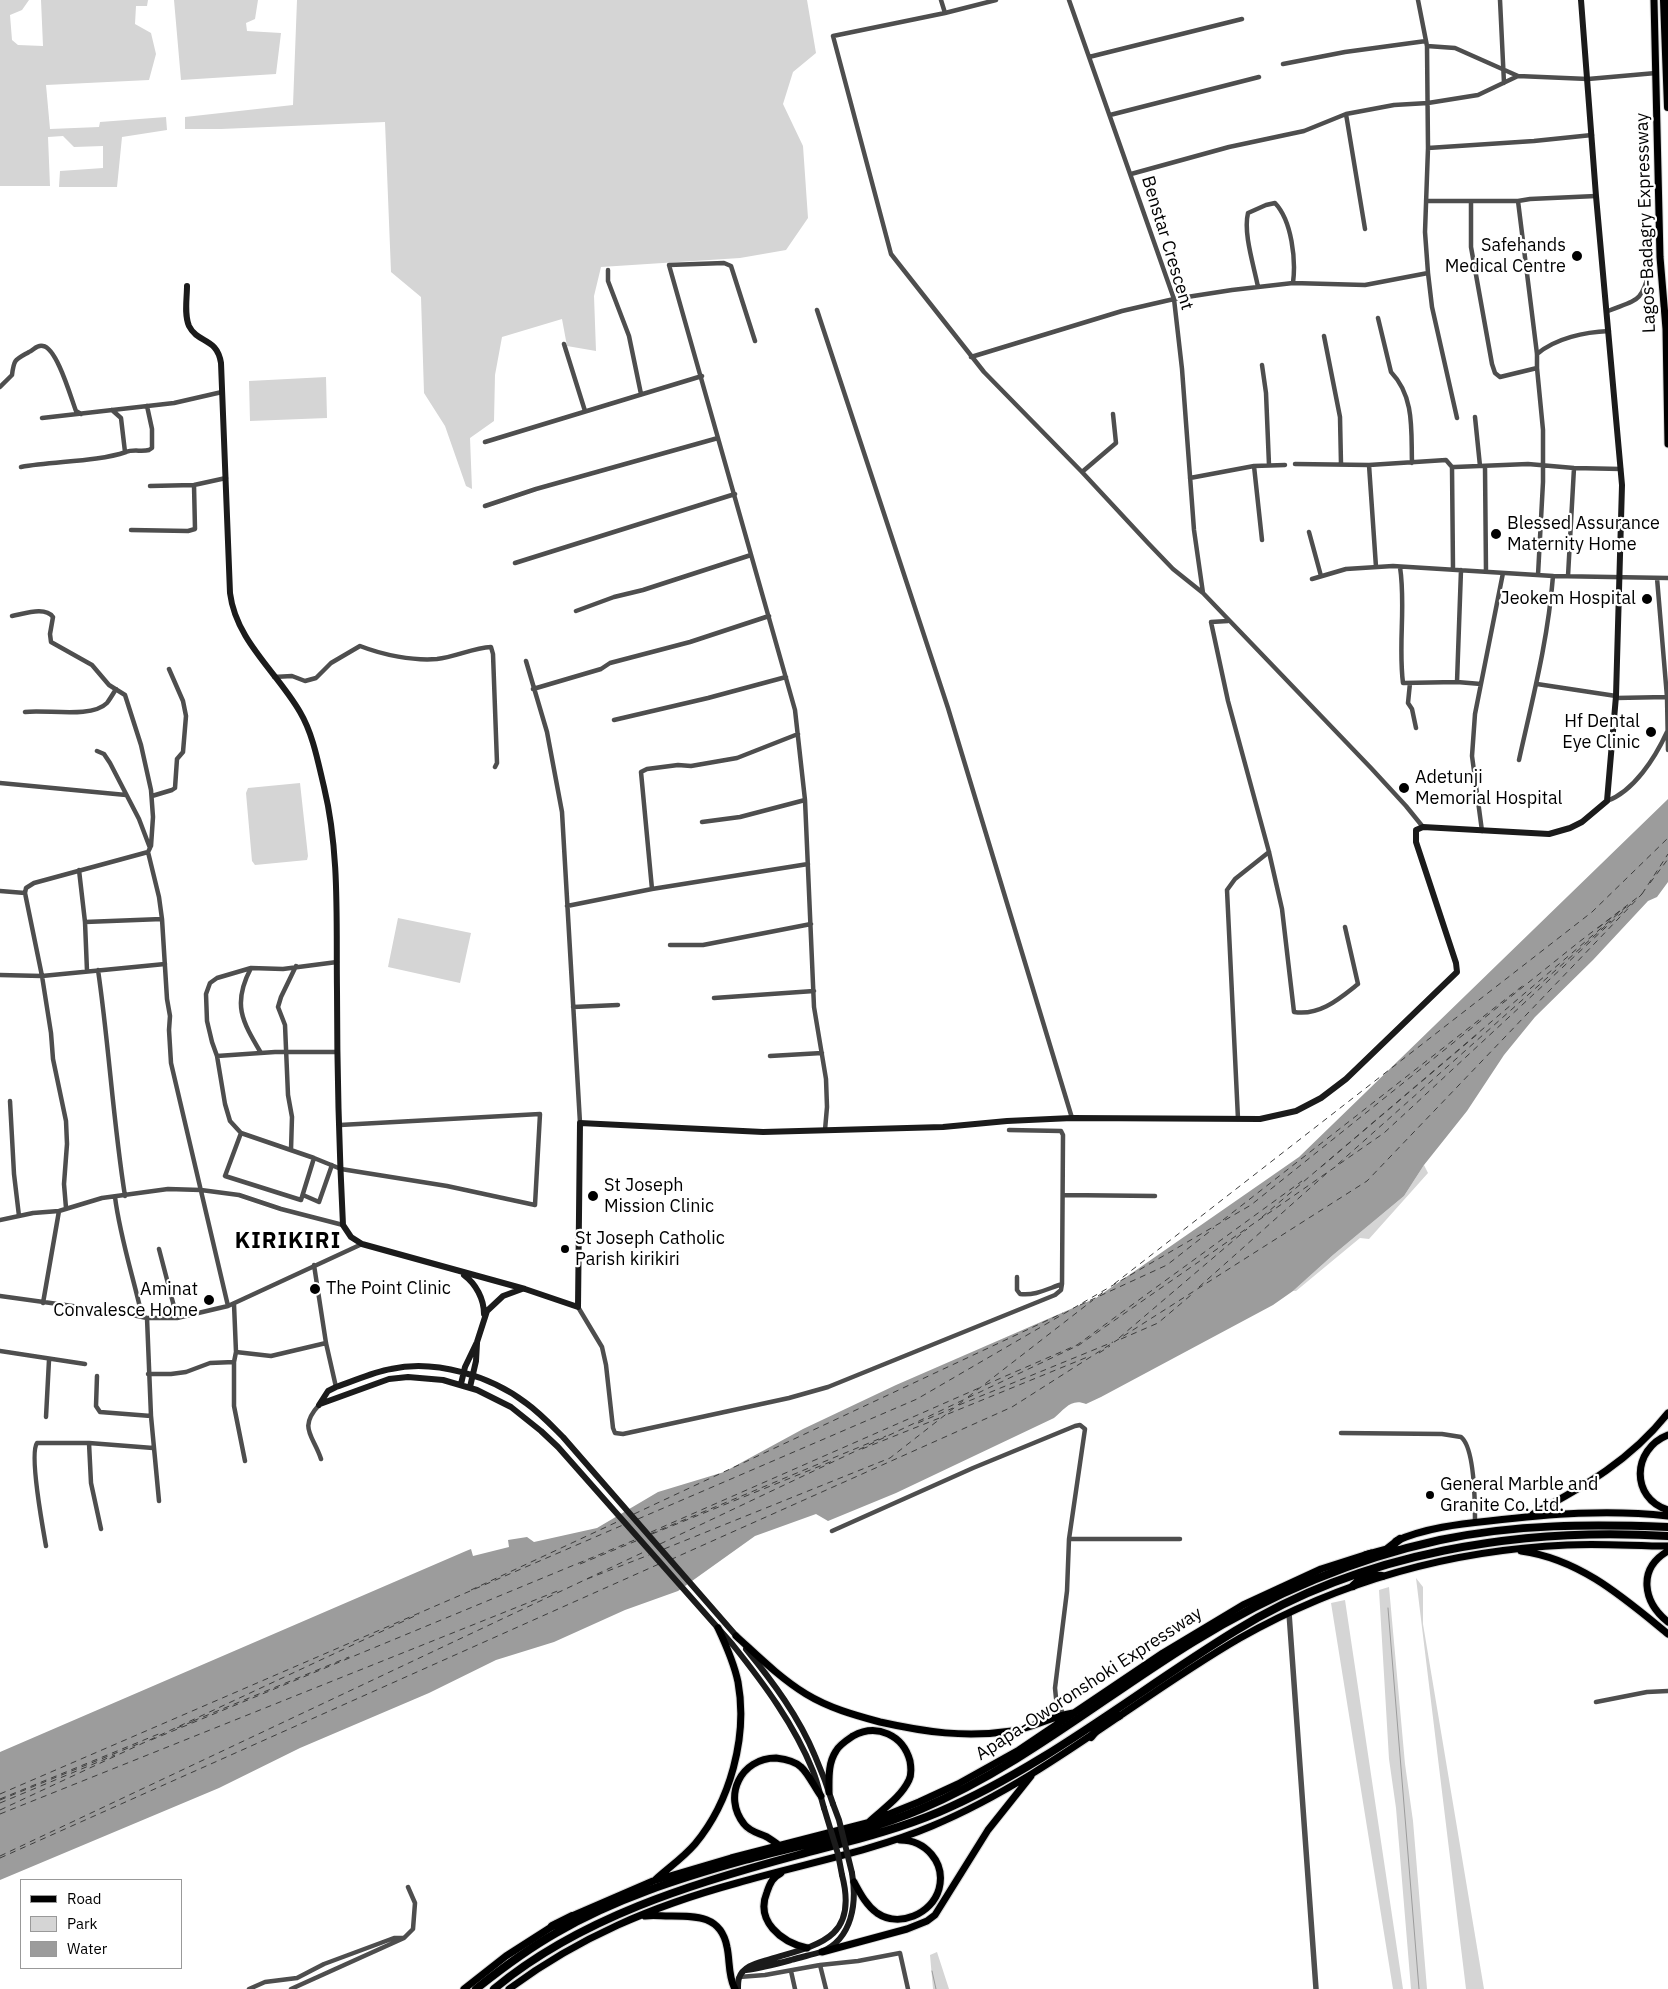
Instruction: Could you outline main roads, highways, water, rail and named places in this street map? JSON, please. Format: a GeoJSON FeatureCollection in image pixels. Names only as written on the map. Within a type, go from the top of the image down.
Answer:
{"type":"FeatureCollection","features":[{"type":"Feature","properties":{"kind":"highway","name":"Lagos-Badagry Expressway"},"geometry":{"type":"LineString","coordinates":[[1664,0],[1668,107]]}},
{"type":"Feature","properties":{"kind":"highway","name":"Apapa-Oworonshoki Expressway"},"geometry":{"type":"LineString","coordinates":[[476,1989],[554,1929],[586,1913],[689,1877],[751,1858],[881,1825],[943,1800],[1021,1757],[1192,1643],[1227,1622],[1281,1593],[1367,1559],[1442,1540],[1475,1534],[1549,1527],[1599,1525],[1668,1528]]}},
{"type":"Feature","properties":{"kind":"highway"},"geometry":{"type":"LineString","coordinates":[[1353,1586],[1372,1570],[1436,1551],[1544,1537],[1610,1534],[1668,1536]]}},
{"type":"Feature","properties":{"kind":"highway"},"geometry":{"type":"LineString","coordinates":[[1382,1576],[1372,1570],[1367,1559],[1388,1549],[1400,1539]]}},
{"type":"Feature","properties":{"kind":"highway"},"geometry":{"type":"LineString","coordinates":[[1388,1549],[1404,1550]]}},
{"type":"Feature","properties":{"kind":"highway","name":"Apapa-Oworonshoki Expressway"},"geometry":{"type":"LineString","coordinates":[[496,1988],[558,1944],[623,1911],[695,1886],[794,1856],[885,1832],[927,1817],[965,1800],[1014,1774],[1083,1731],[1238,1629],[1288,1602],[1352,1576],[1372,1570]]}},
{"type":"Feature","properties":{"kind":"highway"},"geometry":{"type":"LineString","coordinates":[[1091,1737],[1111,1712]]}},
{"type":"Feature","properties":{"kind":"highway"},"geometry":{"type":"LineString","coordinates":[[1083,1731],[1119,1716]]}},
{"type":"Feature","properties":{"kind":"highway"},"geometry":{"type":"LineString","coordinates":[[554,1929],[572,1916],[586,1913]]}},
{"type":"Feature","properties":{"kind":"main road"},"geometry":{"type":"LineString","coordinates":[[187,286],[189,324],[195,334],[218,351],[221,363],[230,593],[234,612],[242,630],[274,677],[299,709],[308,726],[328,807],[334,860],[337,1052],[343,1225],[351,1237],[362,1244],[556,1298],[578,1307],[580,1122],[763,1132],[943,1127],[1006,1121],[1072,1118],[1260,1119],[1296,1111],[1321,1098],[1346,1079],[1457,972],[1416,842],[1415,833],[1422,827],[1539,834],[1560,832],[1582,822],[1607,801],[1616,697],[1623,510],[1581,0]]}},
{"type":"Feature","properties":{"kind":"main road","name":"Lagos-Badagry Expressway"},"geometry":{"type":"LineString","coordinates":[[1654,0],[1660,257],[1666,329],[1668,444]]}},
{"type":"Feature","properties":{"kind":"main road"},"geometry":{"type":"LineString","coordinates":[[461,1273],[477,1289],[484,1310],[484,1316]]}},
{"type":"Feature","properties":{"kind":"main road"},"geometry":{"type":"LineString","coordinates":[[461,1384],[468,1358],[477,1342],[484,1316],[489,1307],[503,1296],[516,1290],[525,1289]]}},
{"type":"Feature","properties":{"kind":"main road"},"geometry":{"type":"LineString","coordinates":[[470,1387],[477,1353],[477,1342]]}},
{"type":"Feature","properties":{"kind":"main road"},"geometry":{"type":"LineString","coordinates":[[736,1989],[739,1977],[744,1970],[753,1964],[807,1948],[829,1938],[840,1925],[846,1902],[838,1854],[813,1770],[780,1708],[755,1672],[716,1625],[558,1447],[511,1407],[470,1387],[423,1377],[389,1378],[319,1405],[328,1392],[336,1386],[392,1368],[427,1367],[464,1374],[504,1389],[531,1406],[563,1437],[588,1468],[720,1616],[768,1676],[791,1711],[815,1756],[839,1820],[854,1882],[854,1905],[848,1926],[836,1943],[822,1952]]}},
{"type":"Feature","properties":{"kind":"main road"},"geometry":{"type":"LineString","coordinates":[[1529,1516],[1590,1483],[1631,1454],[1668,1414]]}},
{"type":"Feature","properties":{"kind":"main road"},"geometry":{"type":"LineString","coordinates":[[1668,1435],[1656,1441],[1646,1451],[1640,1465],[1642,1486],[1647,1495],[1652,1502],[1668,1510]]}},
{"type":"Feature","properties":{"kind":"main road","name":"Apapa-Oworonshoki Expressway"},"geometry":{"type":"LineString","coordinates":[[586,1913],[653,1882],[868,1823],[919,1802],[978,1774],[1042,1736],[1163,1653],[1243,1605],[1321,1569],[1367,1559],[1400,1539],[1435,1529],[1529,1516],[1587,1512],[1644,1513],[1668,1516]]}},
{"type":"Feature","properties":{"kind":"main road"},"geometry":{"type":"LineString","coordinates":[[509,1989],[551,1960],[635,1916],[705,1892],[894,1840],[955,1815],[1033,1774],[1233,1642],[1288,1613],[1353,1586],[1438,1560],[1506,1551],[1570,1544],[1668,1546]]}},
{"type":"Feature","properties":{"kind":"main road"},"geometry":{"type":"LineString","coordinates":[[1506,1551],[1522,1551],[1548,1556],[1582,1571],[1615,1592],[1668,1634]]}},
{"type":"Feature","properties":{"kind":"main road"},"geometry":{"type":"LineString","coordinates":[[1668,1552],[1656,1561],[1649,1572],[1647,1584],[1648,1595],[1654,1609],[1668,1622]]}},
{"type":"Feature","properties":{"kind":"main road"},"geometry":{"type":"LineString","coordinates":[[653,1882],[672,1864],[683,1857],[702,1835],[719,1806],[735,1761],[740,1730],[740,1698],[734,1667],[716,1625]]}},
{"type":"Feature","properties":{"kind":"main road"},"geometry":{"type":"LineString","coordinates":[[736,1636],[772,1668],[807,1695],[854,1716],[903,1727],[943,1733],[991,1734],[1036,1726],[1063,1714],[1076,1712]]}},
{"type":"Feature","properties":{"kind":"main road"},"geometry":{"type":"LineString","coordinates":[[829,1792],[831,1762],[836,1750],[847,1740],[868,1731],[880,1731],[892,1735],[901,1743],[908,1754],[911,1767],[910,1777],[904,1789],[868,1823]]}},
{"type":"Feature","properties":{"kind":"main road"},"geometry":{"type":"LineString","coordinates":[[780,1846],[765,1836],[750,1830],[739,1815],[735,1807],[735,1794],[737,1783],[743,1773],[759,1760],[769,1758],[787,1760],[802,1768],[820,1796]]}},
{"type":"Feature","properties":{"kind":"main road"},"geometry":{"type":"LineString","coordinates":[[744,1970],[822,1952],[907,1929],[927,1921],[935,1915],[988,1830],[1033,1774]]}},
{"type":"Feature","properties":{"kind":"main road"},"geometry":{"type":"LineString","coordinates":[[854,1882],[870,1907],[883,1916],[898,1919],[908,1918],[925,1910],[939,1888],[938,1865],[933,1856],[920,1844],[910,1840],[894,1840]]}},
{"type":"Feature","properties":{"kind":"main road"},"geometry":{"type":"LineString","coordinates":[[786,1870],[775,1876],[770,1884],[765,1897],[765,1914],[768,1923],[782,1939],[807,1948]]}},
{"type":"Feature","properties":{"kind":"main road"},"geometry":{"type":"LineString","coordinates":[[635,1916],[692,1916],[714,1923],[726,1939],[731,1977],[736,1989]]}},
{"type":"Feature","properties":{"kind":"main road","name":"Apapa-Oworonshoki Expressway"},"geometry":{"type":"LineString","coordinates":[[464,1989],[506,1956],[554,1929]]}},
{"type":"Feature","properties":{"kind":"water"},"geometry":{"type":"Polygon","coordinates":[[[1668,799],[1668,882],[1657,897],[1648,901],[1593,960],[1535,1017],[1504,1055],[1467,1111],[1424,1165],[1404,1196],[1293,1291],[1273,1305],[1101,1397],[1086,1404],[1072,1403],[1054,1418],[896,1493],[828,1521],[816,1514],[755,1536],[678,1591],[625,1610],[554,1642],[496,1660],[429,1693],[300,1748],[219,1788],[0,1880],[0,1752],[471,1549],[473,1556],[509,1547],[508,1540],[527,1537],[534,1542],[597,1528],[658,1492],[724,1472],[803,1429],[896,1385],[1096,1298],[1299,1157],[1668,799]]]}},
{"type":"Feature","properties":{"kind":"waterway"},"geometry":{"type":"LineString","coordinates":[[1388,1608],[1419,1989]]}},
{"type":"Feature","properties":{"kind":"waterway"},"geometry":{"type":"LineString","coordinates":[[932,1971],[936,1989]]}},
{"type":"Feature","properties":{"kind":"place","name":"Safehands Medical Centre"},"geometry":{"type":"Point","coordinates":[1577,256]}},
{"type":"Feature","properties":{"kind":"place","name":"Blessed Assurance Maternity Home"},"geometry":{"type":"Point","coordinates":[1496,534]}},
{"type":"Feature","properties":{"kind":"place","name":"Jeokem Hospital"},"geometry":{"type":"Point","coordinates":[1647,599]}},
{"type":"Feature","properties":{"kind":"place","name":"Hf Dental Eye Clinic"},"geometry":{"type":"Point","coordinates":[1651,732]}},
{"type":"Feature","properties":{"kind":"place","name":"Adetunji Memorial Hospital"},"geometry":{"type":"Point","coordinates":[1404,788]}},
{"type":"Feature","properties":{"kind":"place","name":"St Joseph Mission Clinic"},"geometry":{"type":"Point","coordinates":[593,1196]}},
{"type":"Feature","properties":{"kind":"place","name":"St Joseph Catholic Parish kirikiri"},"geometry":{"type":"Point","coordinates":[565,1249]}},
{"type":"Feature","properties":{"kind":"place","name":"The Point Clinic"},"geometry":{"type":"Point","coordinates":[315,1289]}},
{"type":"Feature","properties":{"kind":"place","name":"Aminat Convalesce Home"},"geometry":{"type":"Point","coordinates":[209,1300]}},
{"type":"Feature","properties":{"kind":"place","name":"General Marble and Granite Co. Ltd."},"geometry":{"type":"Point","coordinates":[1430,1495]}},
{"type":"Feature","properties":{"kind":"district","name":"KIRIKIRI"},"geometry":{"type":"Point","coordinates":[288,1242]}}]}
